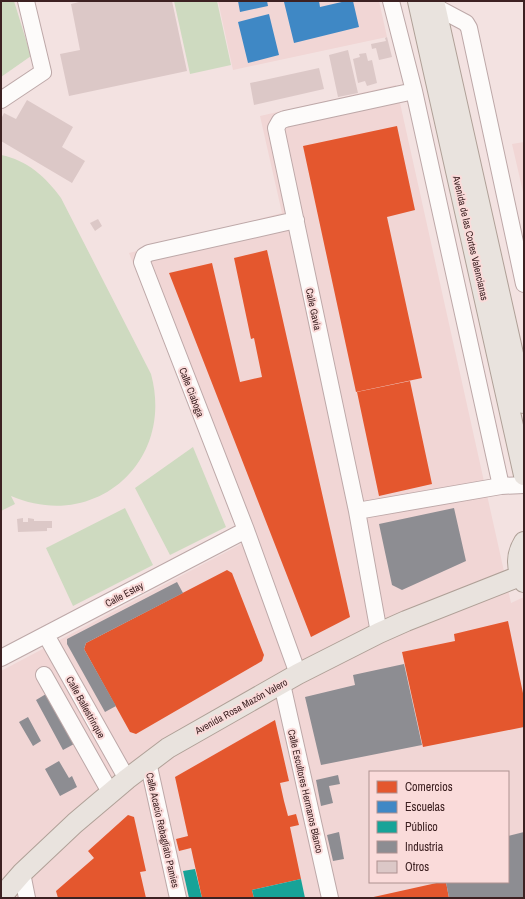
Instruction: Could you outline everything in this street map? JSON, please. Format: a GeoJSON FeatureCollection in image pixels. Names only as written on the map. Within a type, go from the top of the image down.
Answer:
{"type":"FeatureCollection","features":[{"type":"Feature","properties":{"kind":"main road","name":"Avenida de las Cortes Valencianas"},"geometry":{"type":"LineString","coordinates":[[429,2],[524,403]]}},
{"type":"Feature","properties":{"kind":"main road","name":"Avenida de las Cortes Valencianas"},"geometry":{"type":"LineString","coordinates":[[429,2],[524,475]]}},
{"type":"Feature","properties":{"kind":"main road"},"geometry":{"type":"LineString","coordinates":[[522,579],[517,559],[519,550],[524,542]]}},
{"type":"Feature","properties":{"kind":"main road","name":"Avenida Rosa Mazón Valero"},"geometry":{"type":"LineString","coordinates":[[1,897],[22,873],[110,792],[148,762],[186,738],[290,679],[379,633],[406,621],[522,579]]}},
{"type":"Feature","properties":{"kind":"street"},"geometry":{"type":"LineString","coordinates":[[1,100],[43,72],[26,1]]}},
{"type":"Feature","properties":{"kind":"street"},"geometry":{"type":"LineString","coordinates":[[391,1],[414,91],[501,486]]}},
{"type":"Feature","properties":{"kind":"street"},"geometry":{"type":"LineString","coordinates":[[429,2],[466,23],[469,28],[520,249],[524,284]]}},
{"type":"Feature","properties":{"kind":"street","name":"Calle Gavia"},"geometry":{"type":"LineString","coordinates":[[379,633],[357,511],[277,126],[280,121],[285,119],[414,91]]}},
{"type":"Feature","properties":{"kind":"street","name":"Calle Ciaboga"},"geometry":{"type":"LineString","coordinates":[[290,679],[246,530],[142,260],[144,256],[149,253],[296,220]]}},
{"type":"Feature","properties":{"kind":"street"},"geometry":{"type":"LineString","coordinates":[[357,511],[501,486],[524,485]]}},
{"type":"Feature","properties":{"kind":"street","name":"Calle Estay"},"geometry":{"type":"LineString","coordinates":[[1,658],[246,530]]}},
{"type":"Feature","properties":{"kind":"street","name":"Calle Ballestrinque"},"geometry":{"type":"LineString","coordinates":[[46,635],[127,779]]}},
{"type":"Feature","properties":{"kind":"street"},"geometry":{"type":"LineString","coordinates":[[44,675],[110,792]]}},
{"type":"Feature","properties":{"kind":"street","name":"Calle Escultores Hermanos Blanco"},"geometry":{"type":"LineString","coordinates":[[290,679],[330,898]]}},
{"type":"Feature","properties":{"kind":"street","name":"Calle Acacio Rebagliato Pamies"},"geometry":{"type":"LineString","coordinates":[[148,762],[178,898]]}},
{"type":"Feature","properties":{"kind":"street"},"geometry":{"type":"LineString","coordinates":[[22,873],[27,898]]}},
{"type":"Feature","properties":{"kind":"shaded area"},"geometry":{"type":"Polygon","coordinates":[[[218,1],[379,1],[387,37],[233,70],[218,1]]]}},
{"type":"Feature","properties":{"kind":"shaded area"},"geometry":{"type":"Polygon","coordinates":[[[396,85],[511,603],[524,597],[524,898],[1,898],[1,671],[243,543],[129,253],[282,213],[260,116],[396,85]]]}},
{"type":"Feature","properties":{"kind":"shaded area"},"geometry":{"type":"Polygon","coordinates":[[[524,142],[524,192],[523,192],[512,144],[524,142]]]}},
{"type":"Feature","properties":{"kind":"green space"},"geometry":{"type":"Polygon","coordinates":[[[1,1],[14,1],[31,56],[1,77],[1,1]]]}},
{"type":"Feature","properties":{"kind":"green space"},"geometry":{"type":"Polygon","coordinates":[[[174,1],[217,1],[231,65],[190,74],[174,1]]]}},
{"type":"Feature","properties":{"kind":"green space"},"geometry":{"type":"Polygon","coordinates":[[[1,155],[10,157],[35,170],[49,183],[61,198],[151,374],[155,406],[151,435],[139,461],[122,482],[99,496],[72,504],[42,505],[11,496],[15,504],[1,511],[1,155]]]}},
{"type":"Feature","properties":{"kind":"green space"},"geometry":{"type":"Polygon","coordinates":[[[193,447],[226,527],[170,555],[135,488],[193,447]]]}},
{"type":"Feature","properties":{"kind":"green space"},"geometry":{"type":"Polygon","coordinates":[[[125,508],[153,565],[73,606],[46,548],[125,508]]]}},
{"type":"Feature","properties":{"kind":"building: Comercios"},"geometry":{"type":"Polygon","coordinates":[[[397,126],[415,210],[387,217],[422,378],[356,392],[303,146],[397,126]]]}},
{"type":"Feature","properties":{"kind":"building: Comercios"},"geometry":{"type":"Polygon","coordinates":[[[267,250],[350,617],[311,637],[169,273],[212,263],[240,382],[262,377],[254,338],[251,339],[234,258],[267,250]]]}},
{"type":"Feature","properties":{"kind":"building: Comercios"},"geometry":{"type":"Polygon","coordinates":[[[410,381],[432,484],[379,496],[357,392],[410,381]]]}},
{"type":"Feature","properties":{"kind":"building: Comercios"},"geometry":{"type":"Polygon","coordinates":[[[227,570],[232,573],[264,655],[262,661],[136,734],[130,732],[84,649],[86,643],[227,570]]]}},
{"type":"Feature","properties":{"kind":"building: Comercios"},"geometry":{"type":"Polygon","coordinates":[[[508,621],[524,698],[524,727],[423,747],[402,652],[455,641],[454,634],[508,621]]]}},
{"type":"Feature","properties":{"kind":"building: Comercios"},"geometry":{"type":"Polygon","coordinates":[[[275,720],[289,781],[280,783],[284,801],[288,816],[296,814],[299,825],[290,827],[301,879],[252,890],[254,898],[202,898],[191,848],[179,851],[176,839],[188,836],[175,777],[275,720]]]}},
{"type":"Feature","properties":{"kind":"building: Comercios"},"geometry":{"type":"Polygon","coordinates":[[[128,815],[134,817],[146,871],[140,872],[146,898],[58,898],[56,891],[94,858],[88,851],[128,815]]]}},
{"type":"Feature","properties":{"kind":"building: Comercios"},"geometry":{"type":"Polygon","coordinates":[[[436,883],[446,883],[449,898],[369,898],[436,883]]]}},
{"type":"Feature","properties":{"kind":"building: Escuelas"},"geometry":{"type":"Polygon","coordinates":[[[238,1],[267,1],[268,6],[240,12],[238,1]]]}},
{"type":"Feature","properties":{"kind":"building: Escuelas"},"geometry":{"type":"Polygon","coordinates":[[[319,1],[320,7],[346,1],[353,1],[359,27],[294,43],[284,2],[319,1]]]}},
{"type":"Feature","properties":{"kind":"building: Escuelas"},"geometry":{"type":"Polygon","coordinates":[[[269,14],[279,55],[248,63],[238,22],[269,14]]]}},
{"type":"Feature","properties":{"kind":"building: Público"},"geometry":{"type":"Polygon","coordinates":[[[195,869],[202,898],[189,898],[183,871],[195,869]]]}},
{"type":"Feature","properties":{"kind":"building: Público"},"geometry":{"type":"Polygon","coordinates":[[[301,879],[305,898],[254,898],[252,890],[301,879]]]}},
{"type":"Feature","properties":{"kind":"building: Industria"},"geometry":{"type":"Polygon","coordinates":[[[454,508],[466,561],[402,590],[392,585],[379,524],[454,508]]]}},
{"type":"Feature","properties":{"kind":"building: Industria"},"geometry":{"type":"Polygon","coordinates":[[[177,582],[183,593],[86,643],[84,649],[116,706],[105,712],[67,644],[67,639],[177,582]]]}},
{"type":"Feature","properties":{"kind":"building: Industria"},"geometry":{"type":"Polygon","coordinates":[[[404,664],[422,745],[321,765],[305,697],[355,685],[353,675],[404,664]]]}},
{"type":"Feature","properties":{"kind":"building: Industria"},"geometry":{"type":"Polygon","coordinates":[[[46,694],[74,744],[63,750],[36,700],[46,694]]]}},
{"type":"Feature","properties":{"kind":"building: Industria"},"geometry":{"type":"Polygon","coordinates":[[[28,717],[41,741],[33,746],[19,722],[28,717]]]}},
{"type":"Feature","properties":{"kind":"building: Industria"},"geometry":{"type":"Polygon","coordinates":[[[59,761],[69,778],[72,776],[77,787],[60,796],[45,769],[59,761]]]}},
{"type":"Feature","properties":{"kind":"building: Industria"},"geometry":{"type":"Polygon","coordinates":[[[338,775],[340,784],[329,786],[333,803],[321,806],[316,780],[338,775]]]}},
{"type":"Feature","properties":{"kind":"building: Industria"},"geometry":{"type":"Polygon","coordinates":[[[339,832],[344,859],[333,861],[327,835],[339,832]]]}},
{"type":"Feature","properties":{"kind":"building: Industria"},"geometry":{"type":"Polygon","coordinates":[[[524,832],[524,898],[449,898],[446,883],[509,883],[509,836],[524,832]]]}},
{"type":"Feature","properties":{"kind":"building: Otros"},"geometry":{"type":"Polygon","coordinates":[[[83,1],[172,1],[187,71],[69,96],[60,54],[80,50],[71,4],[83,1]]]}},
{"type":"Feature","properties":{"kind":"building: Otros"},"geometry":{"type":"Polygon","coordinates":[[[387,37],[392,57],[379,60],[376,48],[372,49],[371,44],[386,41],[385,38],[387,37]]]}},
{"type":"Feature","properties":{"kind":"building: Otros"},"geometry":{"type":"Polygon","coordinates":[[[348,50],[358,93],[338,97],[329,55],[348,50]]]}},
{"type":"Feature","properties":{"kind":"building: Otros"},"geometry":{"type":"Polygon","coordinates":[[[366,53],[368,61],[372,60],[377,83],[367,86],[365,81],[358,83],[353,59],[360,57],[359,54],[366,53]]]}},
{"type":"Feature","properties":{"kind":"building: Otros"},"geometry":{"type":"Polygon","coordinates":[[[319,68],[324,89],[254,105],[250,83],[319,68]]]}},
{"type":"Feature","properties":{"kind":"building: Otros"},"geometry":{"type":"Polygon","coordinates":[[[27,100],[73,127],[62,147],[85,161],[72,183],[1,141],[1,119],[4,113],[16,119],[27,100]]]}},
{"type":"Feature","properties":{"kind":"building: Otros"},"geometry":{"type":"Polygon","coordinates":[[[98,219],[102,226],[95,231],[90,223],[98,219]]]}},
{"type":"Feature","properties":{"kind":"building: Otros"},"geometry":{"type":"Polygon","coordinates":[[[23,518],[23,522],[28,522],[28,518],[34,519],[34,521],[52,521],[52,528],[47,528],[47,531],[18,532],[17,519],[23,518]]]}}]}
